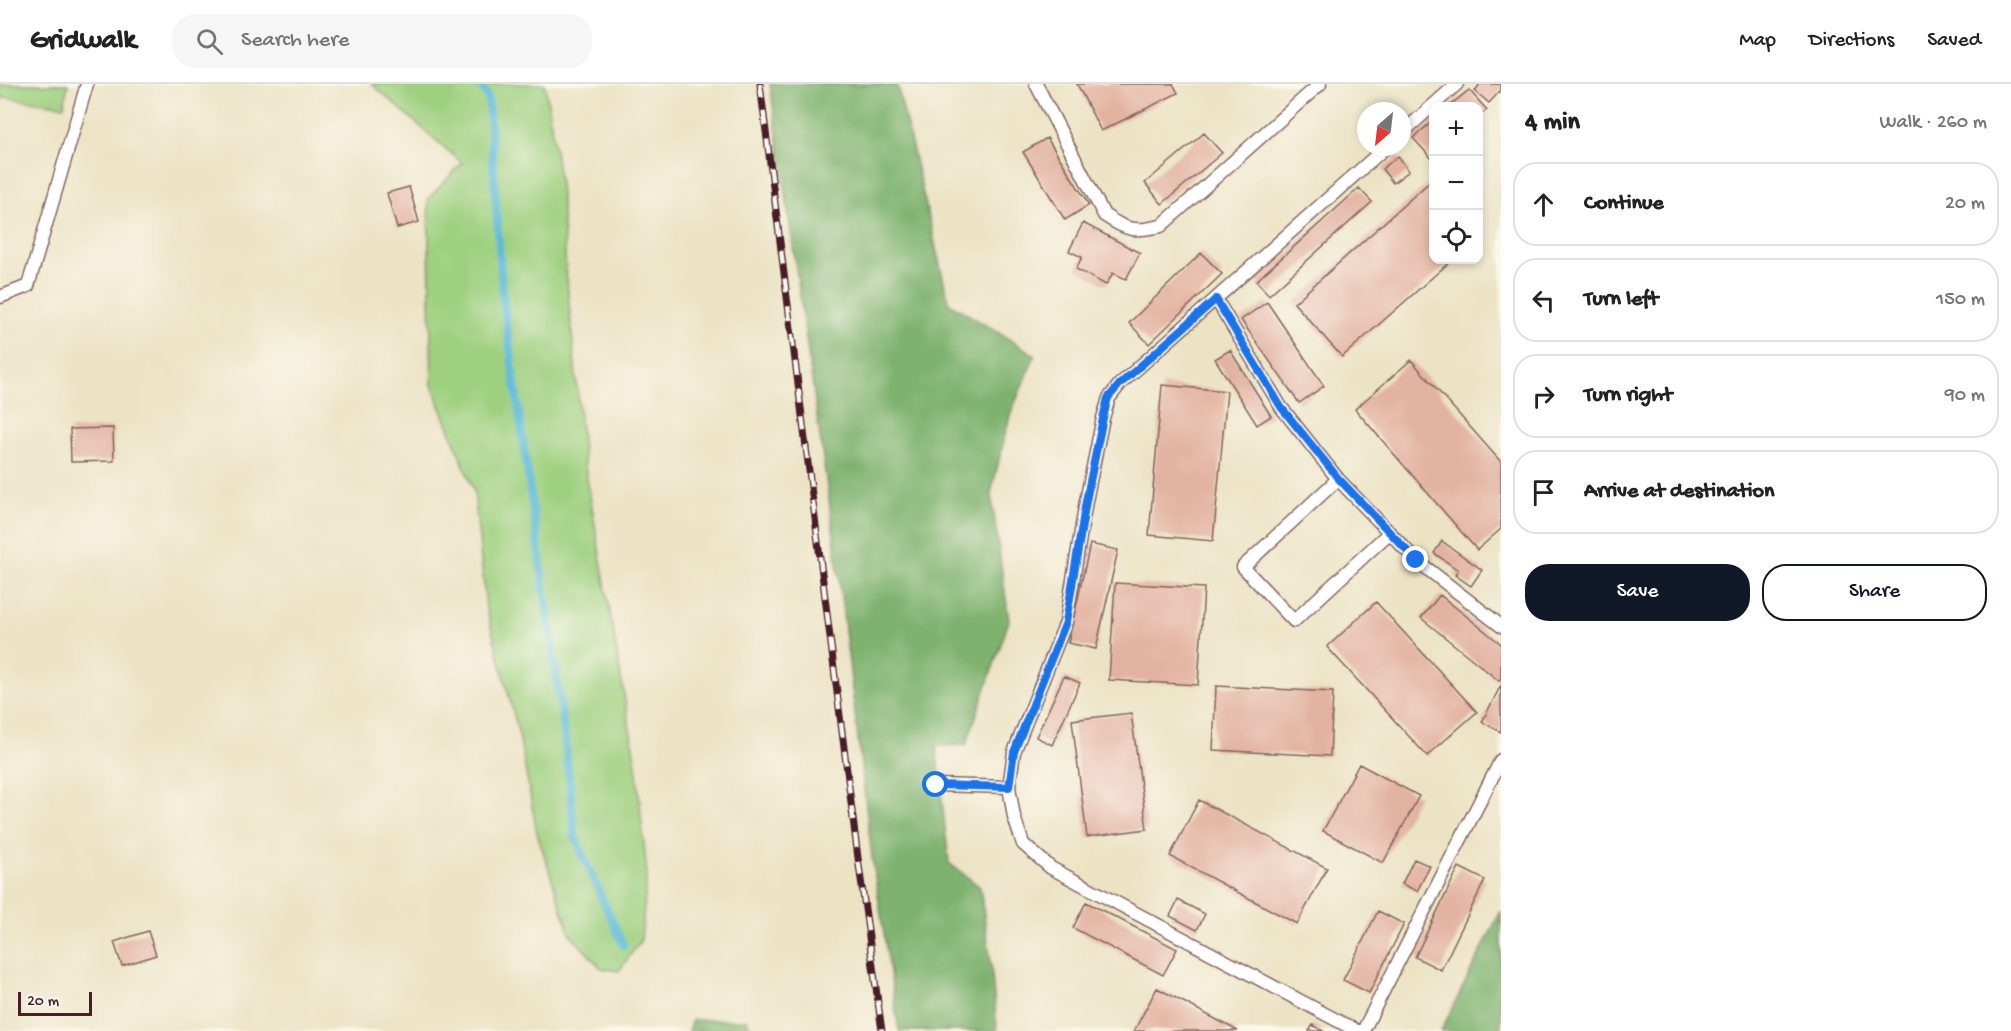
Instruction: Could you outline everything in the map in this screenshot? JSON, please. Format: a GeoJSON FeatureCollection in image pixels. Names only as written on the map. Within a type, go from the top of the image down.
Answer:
{"type":"FeatureCollection","features":[{"type":"Feature","properties":{"kind":"lane"},"geometry":{"type":"LineString","coordinates":[[0,297],[28,286],[87,84]]}},
{"type":"Feature","properties":{"kind":"lane"},"geometry":{"type":"LineString","coordinates":[[1036,84],[1104,215],[1122,227],[1143,230],[1161,226],[1320,84]]}},
{"type":"Feature","properties":{"kind":"lane"},"geometry":{"type":"LineString","coordinates":[[1411,125],[1457,84]]}},
{"type":"Feature","properties":{"kind":"lane"},"geometry":{"type":"LineString","coordinates":[[1357,1031],[1051,868],[1023,844],[1014,817],[1009,787],[1014,752],[1066,622],[1088,490],[1108,398],[1120,384],[1376,156]]}},
{"type":"Feature","properties":{"kind":"lane"},"geometry":{"type":"LineString","coordinates":[[1216,299],[1281,407],[1338,478],[1416,560],[1501,626]]}},
{"type":"Feature","properties":{"kind":"lane"},"geometry":{"type":"LineString","coordinates":[[1338,478],[1243,567],[1294,621],[1389,533]]}},
{"type":"Feature","properties":{"kind":"lane"},"geometry":{"type":"LineString","coordinates":[[1363,1031],[1501,760]]}},
{"type":"Feature","properties":{"kind":"lane"},"geometry":{"type":"LineString","coordinates":[[936,785],[1009,787]]}},
{"type":"Feature","properties":{"kind":"green space"},"geometry":{"type":"Polygon","coordinates":[[[0,84],[68,84],[64,106],[3,97],[0,104],[0,84]]]}},
{"type":"Feature","properties":{"kind":"green space"},"geometry":{"type":"Polygon","coordinates":[[[372,84],[545,84],[560,184],[584,461],[636,764],[647,875],[641,940],[619,971],[601,968],[570,934],[537,833],[519,735],[486,607],[474,491],[432,385],[428,199],[462,163],[372,84]]]}},
{"type":"Feature","properties":{"kind":"green space"},"geometry":{"type":"Polygon","coordinates":[[[770,84],[897,84],[949,303],[1035,355],[1010,415],[991,493],[1009,621],[966,745],[936,746],[949,863],[980,887],[991,964],[997,1031],[899,1031],[872,857],[833,529],[770,84]]]}},
{"type":"Feature","properties":{"kind":"green space"},"geometry":{"type":"Polygon","coordinates":[[[1501,911],[1501,1031],[1441,1031],[1501,911]]]}},
{"type":"Feature","properties":{"kind":"green space"},"geometry":{"type":"Polygon","coordinates":[[[692,1020],[747,1020],[752,1031],[688,1031],[692,1020]]]}},
{"type":"Feature","properties":{"kind":"building"},"geometry":{"type":"Polygon","coordinates":[[[1077,84],[1173,84],[1178,93],[1101,131],[1077,84]]]}},
{"type":"Feature","properties":{"kind":"building"},"geometry":{"type":"Polygon","coordinates":[[[1480,84],[1501,84],[1501,90],[1489,103],[1475,91],[1480,84]]]}},
{"type":"Feature","properties":{"kind":"building"},"geometry":{"type":"Polygon","coordinates":[[[1469,90],[1480,102],[1454,102],[1469,90]]]}},
{"type":"Feature","properties":{"kind":"building"},"geometry":{"type":"Polygon","coordinates":[[[1429,124],[1429,156],[1413,138],[1429,124]]]}},
{"type":"Feature","properties":{"kind":"building"},"geometry":{"type":"Polygon","coordinates":[[[1204,133],[1222,153],[1162,204],[1145,183],[1204,133]]]}},
{"type":"Feature","properties":{"kind":"building"},"geometry":{"type":"Polygon","coordinates":[[[1047,138],[1089,205],[1065,220],[1023,152],[1047,138]]]}},
{"type":"Feature","properties":{"kind":"building"},"geometry":{"type":"Polygon","coordinates":[[[1398,156],[1409,171],[1393,183],[1382,169],[1398,156]]]}},
{"type":"Feature","properties":{"kind":"building"},"geometry":{"type":"Polygon","coordinates":[[[1429,182],[1429,264],[1447,264],[1342,357],[1294,303],[1429,182]]]}},
{"type":"Feature","properties":{"kind":"building"},"geometry":{"type":"Polygon","coordinates":[[[409,187],[419,222],[397,228],[387,193],[409,187]]]}},
{"type":"Feature","properties":{"kind":"building"},"geometry":{"type":"Polygon","coordinates":[[[1359,188],[1372,202],[1269,295],[1256,281],[1359,188]]]}},
{"type":"Feature","properties":{"kind":"building"},"geometry":{"type":"Polygon","coordinates":[[[1083,223],[1140,253],[1126,279],[1113,273],[1106,285],[1076,269],[1082,257],[1069,251],[1083,223]]]}},
{"type":"Feature","properties":{"kind":"building"},"geometry":{"type":"Polygon","coordinates":[[[1201,253],[1222,274],[1149,344],[1129,323],[1201,253]]]}},
{"type":"Feature","properties":{"kind":"building"},"geometry":{"type":"Polygon","coordinates":[[[1267,302],[1324,386],[1299,403],[1241,320],[1267,302]]]}},
{"type":"Feature","properties":{"kind":"building"},"geometry":{"type":"Polygon","coordinates":[[[1230,350],[1271,416],[1257,425],[1215,359],[1230,350]]]}},
{"type":"Feature","properties":{"kind":"building"},"geometry":{"type":"Polygon","coordinates":[[[1411,360],[1501,462],[1501,529],[1477,550],[1355,409],[1411,360]]]}},
{"type":"Feature","properties":{"kind":"building"},"geometry":{"type":"Polygon","coordinates":[[[1162,385],[1227,391],[1213,541],[1149,535],[1162,385]]]}},
{"type":"Feature","properties":{"kind":"building"},"geometry":{"type":"Polygon","coordinates":[[[113,428],[114,461],[71,462],[70,429],[113,428]]]}},
{"type":"Feature","properties":{"kind":"building"},"geometry":{"type":"Polygon","coordinates":[[[1442,541],[1482,570],[1471,586],[1455,575],[1458,570],[1434,553],[1442,541]]]}},
{"type":"Feature","properties":{"kind":"building"},"geometry":{"type":"Polygon","coordinates":[[[1090,544],[1118,550],[1096,649],[1068,643],[1090,544]]]}},
{"type":"Feature","properties":{"kind":"building"},"geometry":{"type":"Polygon","coordinates":[[[1115,583],[1204,588],[1198,685],[1109,680],[1115,583]]]}},
{"type":"Feature","properties":{"kind":"building"},"geometry":{"type":"Polygon","coordinates":[[[1440,595],[1501,644],[1501,678],[1499,681],[1421,618],[1440,595]]]}},
{"type":"Feature","properties":{"kind":"building"},"geometry":{"type":"Polygon","coordinates":[[[1376,602],[1477,712],[1427,756],[1327,647],[1376,602]]]}},
{"type":"Feature","properties":{"kind":"building"},"geometry":{"type":"Polygon","coordinates":[[[1064,676],[1080,683],[1052,745],[1036,737],[1064,676]]]}},
{"type":"Feature","properties":{"kind":"building"},"geometry":{"type":"Polygon","coordinates":[[[1501,685],[1501,732],[1482,722],[1501,685]]]}},
{"type":"Feature","properties":{"kind":"building"},"geometry":{"type":"Polygon","coordinates":[[[1216,686],[1333,692],[1330,756],[1213,750],[1216,686]]]}},
{"type":"Feature","properties":{"kind":"building"},"geometry":{"type":"Polygon","coordinates":[[[1131,713],[1147,829],[1087,837],[1072,720],[1131,713]]]}},
{"type":"Feature","properties":{"kind":"building"},"geometry":{"type":"Polygon","coordinates":[[[1359,764],[1419,796],[1383,863],[1323,831],[1359,764]]]}},
{"type":"Feature","properties":{"kind":"building"},"geometry":{"type":"Polygon","coordinates":[[[1199,800],[1327,868],[1297,924],[1170,856],[1199,800]]]}},
{"type":"Feature","properties":{"kind":"building"},"geometry":{"type":"Polygon","coordinates":[[[1414,859],[1430,866],[1417,891],[1402,884],[1414,859]]]}},
{"type":"Feature","properties":{"kind":"building"},"geometry":{"type":"Polygon","coordinates":[[[1459,867],[1485,880],[1441,970],[1415,957],[1459,867]]]}},
{"type":"Feature","properties":{"kind":"building"},"geometry":{"type":"Polygon","coordinates":[[[1178,900],[1205,914],[1197,930],[1170,916],[1178,900]]]}},
{"type":"Feature","properties":{"kind":"building"},"geometry":{"type":"Polygon","coordinates":[[[1086,902],[1177,949],[1163,975],[1073,928],[1086,902]]]}},
{"type":"Feature","properties":{"kind":"building"},"geometry":{"type":"Polygon","coordinates":[[[1378,911],[1404,924],[1369,993],[1343,980],[1378,911]]]}},
{"type":"Feature","properties":{"kind":"building"},"geometry":{"type":"Polygon","coordinates":[[[148,931],[156,955],[122,966],[114,942],[148,931]]]}},
{"type":"Feature","properties":{"kind":"building"},"geometry":{"type":"Polygon","coordinates":[[[1157,988],[1238,1031],[1134,1031],[1157,988]]]}},
{"type":"Feature","properties":{"kind":"building"},"geometry":{"type":"Polygon","coordinates":[[[1313,1025],[1323,1031],[1309,1031],[1313,1025]]]}},
{"type":"Feature","properties":{"kind":"waterway"},"geometry":{"type":"LineString","coordinates":[[479,84],[488,97],[503,298],[564,730],[575,837],[623,945]]}},
{"type":"Feature","properties":{"kind":"railway"},"geometry":{"type":"LineString","coordinates":[[760,84],[882,1031]]}},
{"type":"Feature","properties":{"kind":"route"},"geometry":{"type":"LineString","coordinates":[[936,785],[1009,787],[1014,752],[1066,622],[1086,501],[1108,398],[1120,384],[1216,299],[1281,407],[1338,478],[1416,560]]}}]}
